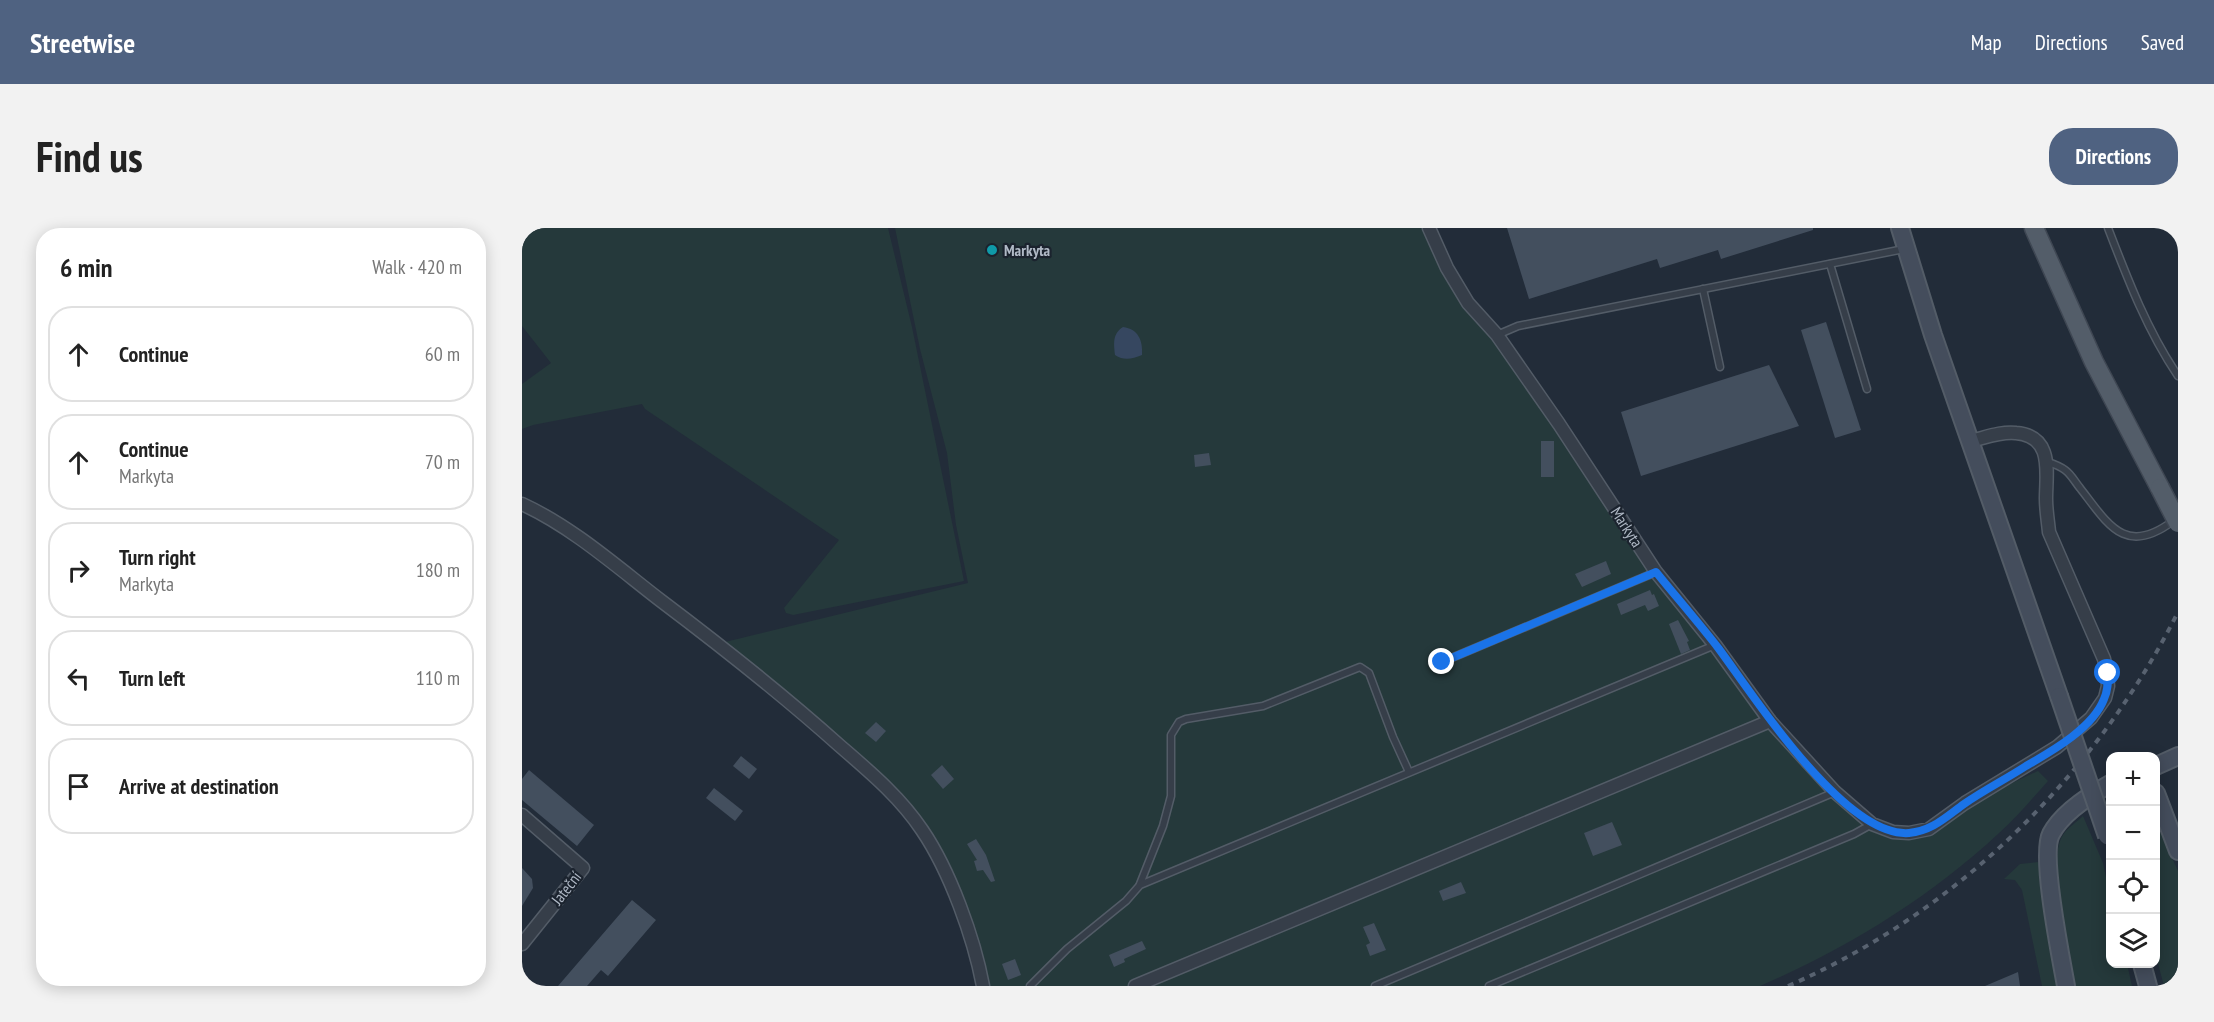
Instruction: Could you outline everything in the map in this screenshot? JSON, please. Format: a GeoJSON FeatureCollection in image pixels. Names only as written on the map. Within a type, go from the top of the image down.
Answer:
{"type":"FeatureCollection","features":[{"type":"Feature","properties":{"kind":"main road"},"geometry":{"type":"LineString","coordinates":[[1900,228],[1933,335],[2106,833]]}},
{"type":"Feature","properties":{"kind":"main road"},"geometry":{"type":"LineString","coordinates":[[2034,228],[2094,362],[2178,523]]}},
{"type":"Feature","properties":{"kind":"main road"},"geometry":{"type":"LineString","coordinates":[[2160,764],[2178,756]]}},
{"type":"Feature","properties":{"kind":"main road"},"geometry":{"type":"LineString","coordinates":[[2066,986],[2049,881],[2047,846],[2059,823],[2077,806],[2106,787]]}},
{"type":"Feature","properties":{"kind":"main road"},"geometry":{"type":"LineString","coordinates":[[2160,804],[2178,851]]}},
{"type":"Feature","properties":{"kind":"main road"},"geometry":{"type":"LineString","coordinates":[[2143,968],[2148,986]]}},
{"type":"Feature","properties":{"kind":"street","name":"Markyta"},"geometry":{"type":"LineString","coordinates":[[1429,228],[1447,268],[1468,303],[1497,335],[1559,424],[1656,572],[1715,645],[1770,722],[1834,792],[1872,824],[1893,832],[1909,833],[1929,829],[1965,803],[2057,747],[2091,718],[2105,698],[2108,673],[2104,659],[2049,532],[2046,511],[2048,462]]}},
{"type":"Feature","properties":{"kind":"street"},"geometry":{"type":"LineString","coordinates":[[1970,441],[2019,433],[2038,443],[2048,462]]}},
{"type":"Feature","properties":{"kind":"street"},"geometry":{"type":"LineString","coordinates":[[522,504],[537,510],[589,545],[693,625],[803,713],[895,796],[922,829],[947,874],[978,960],[983,986]]}},
{"type":"Feature","properties":{"kind":"street"},"geometry":{"type":"LineString","coordinates":[[1135,986],[1770,722]]}},
{"type":"Feature","properties":{"kind":"street","name":"Jateční"},"geometry":{"type":"LineString","coordinates":[[522,815],[583,868],[522,944]]}},
{"type":"Feature","properties":{"kind":"lane"},"geometry":{"type":"LineString","coordinates":[[2109,228],[2135,299],[2153,336],[2178,376]]}},
{"type":"Feature","properties":{"kind":"lane"},"geometry":{"type":"LineString","coordinates":[[1497,335],[1518,326],[1906,248]]}},
{"type":"Feature","properties":{"kind":"lane"},"geometry":{"type":"LineString","coordinates":[[1830,264],[1867,390]]}},
{"type":"Feature","properties":{"kind":"lane"},"geometry":{"type":"LineString","coordinates":[[1703,289],[1720,367]]}},
{"type":"Feature","properties":{"kind":"lane"},"geometry":{"type":"LineString","coordinates":[[2048,462],[2066,471],[2106,521],[2121,533],[2140,537],[2150,535],[2178,517]]}},
{"type":"Feature","properties":{"kind":"lane"},"geometry":{"type":"LineString","coordinates":[[1442,662],[1656,572]]}},
{"type":"Feature","properties":{"kind":"lane"},"geometry":{"type":"LineString","coordinates":[[1140,885],[1715,645]]}},
{"type":"Feature","properties":{"kind":"lane"},"geometry":{"type":"LineString","coordinates":[[1030,986],[1067,949],[1126,901],[1140,885],[1163,826],[1171,796],[1171,735],[1179,722],[1263,706],[1360,667],[1369,673],[1409,772]]}},
{"type":"Feature","properties":{"kind":"lane"},"geometry":{"type":"LineString","coordinates":[[1375,986],[1834,792]]}},
{"type":"Feature","properties":{"kind":"lane"},"geometry":{"type":"LineString","coordinates":[[1489,986],[1854,834],[1872,824]]}},
{"type":"Feature","properties":{"kind":"green space"},"geometry":{"type":"Polygon","coordinates":[[[522,228],[888,228],[912,327],[964,581],[793,615],[786,613],[784,608],[839,540],[645,409],[642,404],[522,429],[522,384],[551,363],[522,326],[522,228]]]}},
{"type":"Feature","properties":{"kind":"green space"},"geometry":{"type":"Polygon","coordinates":[[[895,228],[1429,228],[1436,245],[1656,572],[1861,823],[1890,839],[1917,836],[1949,822],[1991,793],[2038,771],[2048,781],[1998,834],[1944,880],[1915,901],[1824,955],[1760,986],[983,986],[947,874],[901,802],[717,644],[968,583],[956,525],[947,453],[920,349],[895,228]]]}},
{"type":"Feature","properties":{"kind":"green space"},"geometry":{"type":"Polygon","coordinates":[[[2083,816],[2103,863],[2106,877],[2106,968],[2128,968],[2132,986],[2074,986],[2063,931],[2056,866],[2058,848],[2063,835],[2083,816]]]}},
{"type":"Feature","properties":{"kind":"green space"},"geometry":{"type":"Polygon","coordinates":[[[2160,832],[2178,871],[2178,986],[2164,986],[2159,968],[2160,832]]]}},
{"type":"Feature","properties":{"kind":"green space"},"geometry":{"type":"Polygon","coordinates":[[[2038,862],[2060,986],[2042,986],[2022,890],[2015,880],[2004,879],[2020,864],[2038,862]]]}},
{"type":"Feature","properties":{"kind":"water"},"geometry":{"type":"Polygon","coordinates":[[[1123,327],[1139,336],[1142,355],[1128,359],[1115,355],[1115,336],[1123,327]]]}},
{"type":"Feature","properties":{"kind":"building"},"geometry":{"type":"Polygon","coordinates":[[[1507,228],[1813,228],[1813,230],[1721,259],[1718,250],[1660,268],[1657,259],[1529,299],[1507,228]]]}},
{"type":"Feature","properties":{"kind":"building"},"geometry":{"type":"Polygon","coordinates":[[[1826,322],[1861,430],[1835,438],[1801,330],[1826,322]]]}},
{"type":"Feature","properties":{"kind":"building"},"geometry":{"type":"Polygon","coordinates":[[[1769,365],[1799,426],[1641,476],[1621,412],[1769,365]]]}},
{"type":"Feature","properties":{"kind":"building"},"geometry":{"type":"Polygon","coordinates":[[[1541,441],[1554,441],[1554,477],[1541,477],[1541,441]]]}},
{"type":"Feature","properties":{"kind":"building"},"geometry":{"type":"Polygon","coordinates":[[[1209,453],[1211,465],[1195,467],[1194,455],[1209,453]]]}},
{"type":"Feature","properties":{"kind":"building"},"geometry":{"type":"Polygon","coordinates":[[[1606,561],[1611,574],[1582,587],[1575,574],[1606,561]]]}},
{"type":"Feature","properties":{"kind":"building"},"geometry":{"type":"Polygon","coordinates":[[[1650,590],[1659,606],[1648,611],[1645,605],[1621,615],[1617,604],[1650,590]]]}},
{"type":"Feature","properties":{"kind":"building"},"geometry":{"type":"Polygon","coordinates":[[[1678,620],[1689,641],[1687,642],[1690,650],[1681,654],[1669,624],[1678,620]]]}},
{"type":"Feature","properties":{"kind":"building"},"geometry":{"type":"Polygon","coordinates":[[[876,722],[886,731],[876,742],[865,733],[876,722]]]}},
{"type":"Feature","properties":{"kind":"building"},"geometry":{"type":"Polygon","coordinates":[[[741,756],[757,769],[749,779],[733,766],[741,756]]]}},
{"type":"Feature","properties":{"kind":"building"},"geometry":{"type":"Polygon","coordinates":[[[942,765],[954,779],[943,789],[931,775],[942,765]]]}},
{"type":"Feature","properties":{"kind":"building"},"geometry":{"type":"Polygon","coordinates":[[[529,770],[594,825],[577,846],[522,800],[522,779],[529,770]]]}},
{"type":"Feature","properties":{"kind":"building"},"geometry":{"type":"Polygon","coordinates":[[[714,788],[743,811],[735,821],[706,798],[714,788]]]}},
{"type":"Feature","properties":{"kind":"building"},"geometry":{"type":"Polygon","coordinates":[[[1612,822],[1622,845],[1593,856],[1584,833],[1612,822]]]}},
{"type":"Feature","properties":{"kind":"building"},"geometry":{"type":"Polygon","coordinates":[[[976,839],[986,855],[995,881],[991,882],[983,870],[977,871],[974,861],[977,860],[967,844],[976,839]]]}},
{"type":"Feature","properties":{"kind":"building"},"geometry":{"type":"Polygon","coordinates":[[[522,868],[532,879],[533,888],[522,906],[522,868]]]}},
{"type":"Feature","properties":{"kind":"building"},"geometry":{"type":"Polygon","coordinates":[[[1461,882],[1466,893],[1443,901],[1439,891],[1461,882]]]}},
{"type":"Feature","properties":{"kind":"building"},"geometry":{"type":"Polygon","coordinates":[[[632,900],[656,920],[608,976],[601,970],[587,986],[558,986],[632,900]]]}},
{"type":"Feature","properties":{"kind":"building"},"geometry":{"type":"Polygon","coordinates":[[[1374,923],[1386,950],[1370,956],[1366,945],[1370,943],[1363,927],[1374,923]]]}},
{"type":"Feature","properties":{"kind":"building"},"geometry":{"type":"Polygon","coordinates":[[[1142,941],[1146,949],[1124,959],[1125,962],[1114,967],[1109,955],[1142,941]]]}},
{"type":"Feature","properties":{"kind":"building"},"geometry":{"type":"Polygon","coordinates":[[[1015,959],[1021,975],[1008,980],[1002,964],[1015,959]]]}},
{"type":"Feature","properties":{"kind":"building"},"geometry":{"type":"Polygon","coordinates":[[[2018,972],[2020,986],[1985,986],[2018,972]]]}},
{"type":"Feature","properties":{"kind":"railway"},"geometry":{"type":"LineString","coordinates":[[1788,986],[1850,956],[1908,920],[1964,879],[2015,833],[2063,783],[2106,729],[2145,672],[2178,612]]}},
{"type":"Feature","properties":{"kind":"place","name":"Markyta"},"geometry":{"type":"Point","coordinates":[992,250]}},
{"type":"Feature","properties":{"kind":"route"},"geometry":{"type":"LineString","coordinates":[[1442,662],[1656,572],[1715,645],[1770,722],[1834,792],[1872,824],[1893,832],[1909,833],[1929,829],[1965,803],[2057,747],[2074,734],[2099,709],[2108,686],[2108,673]]}}]}
